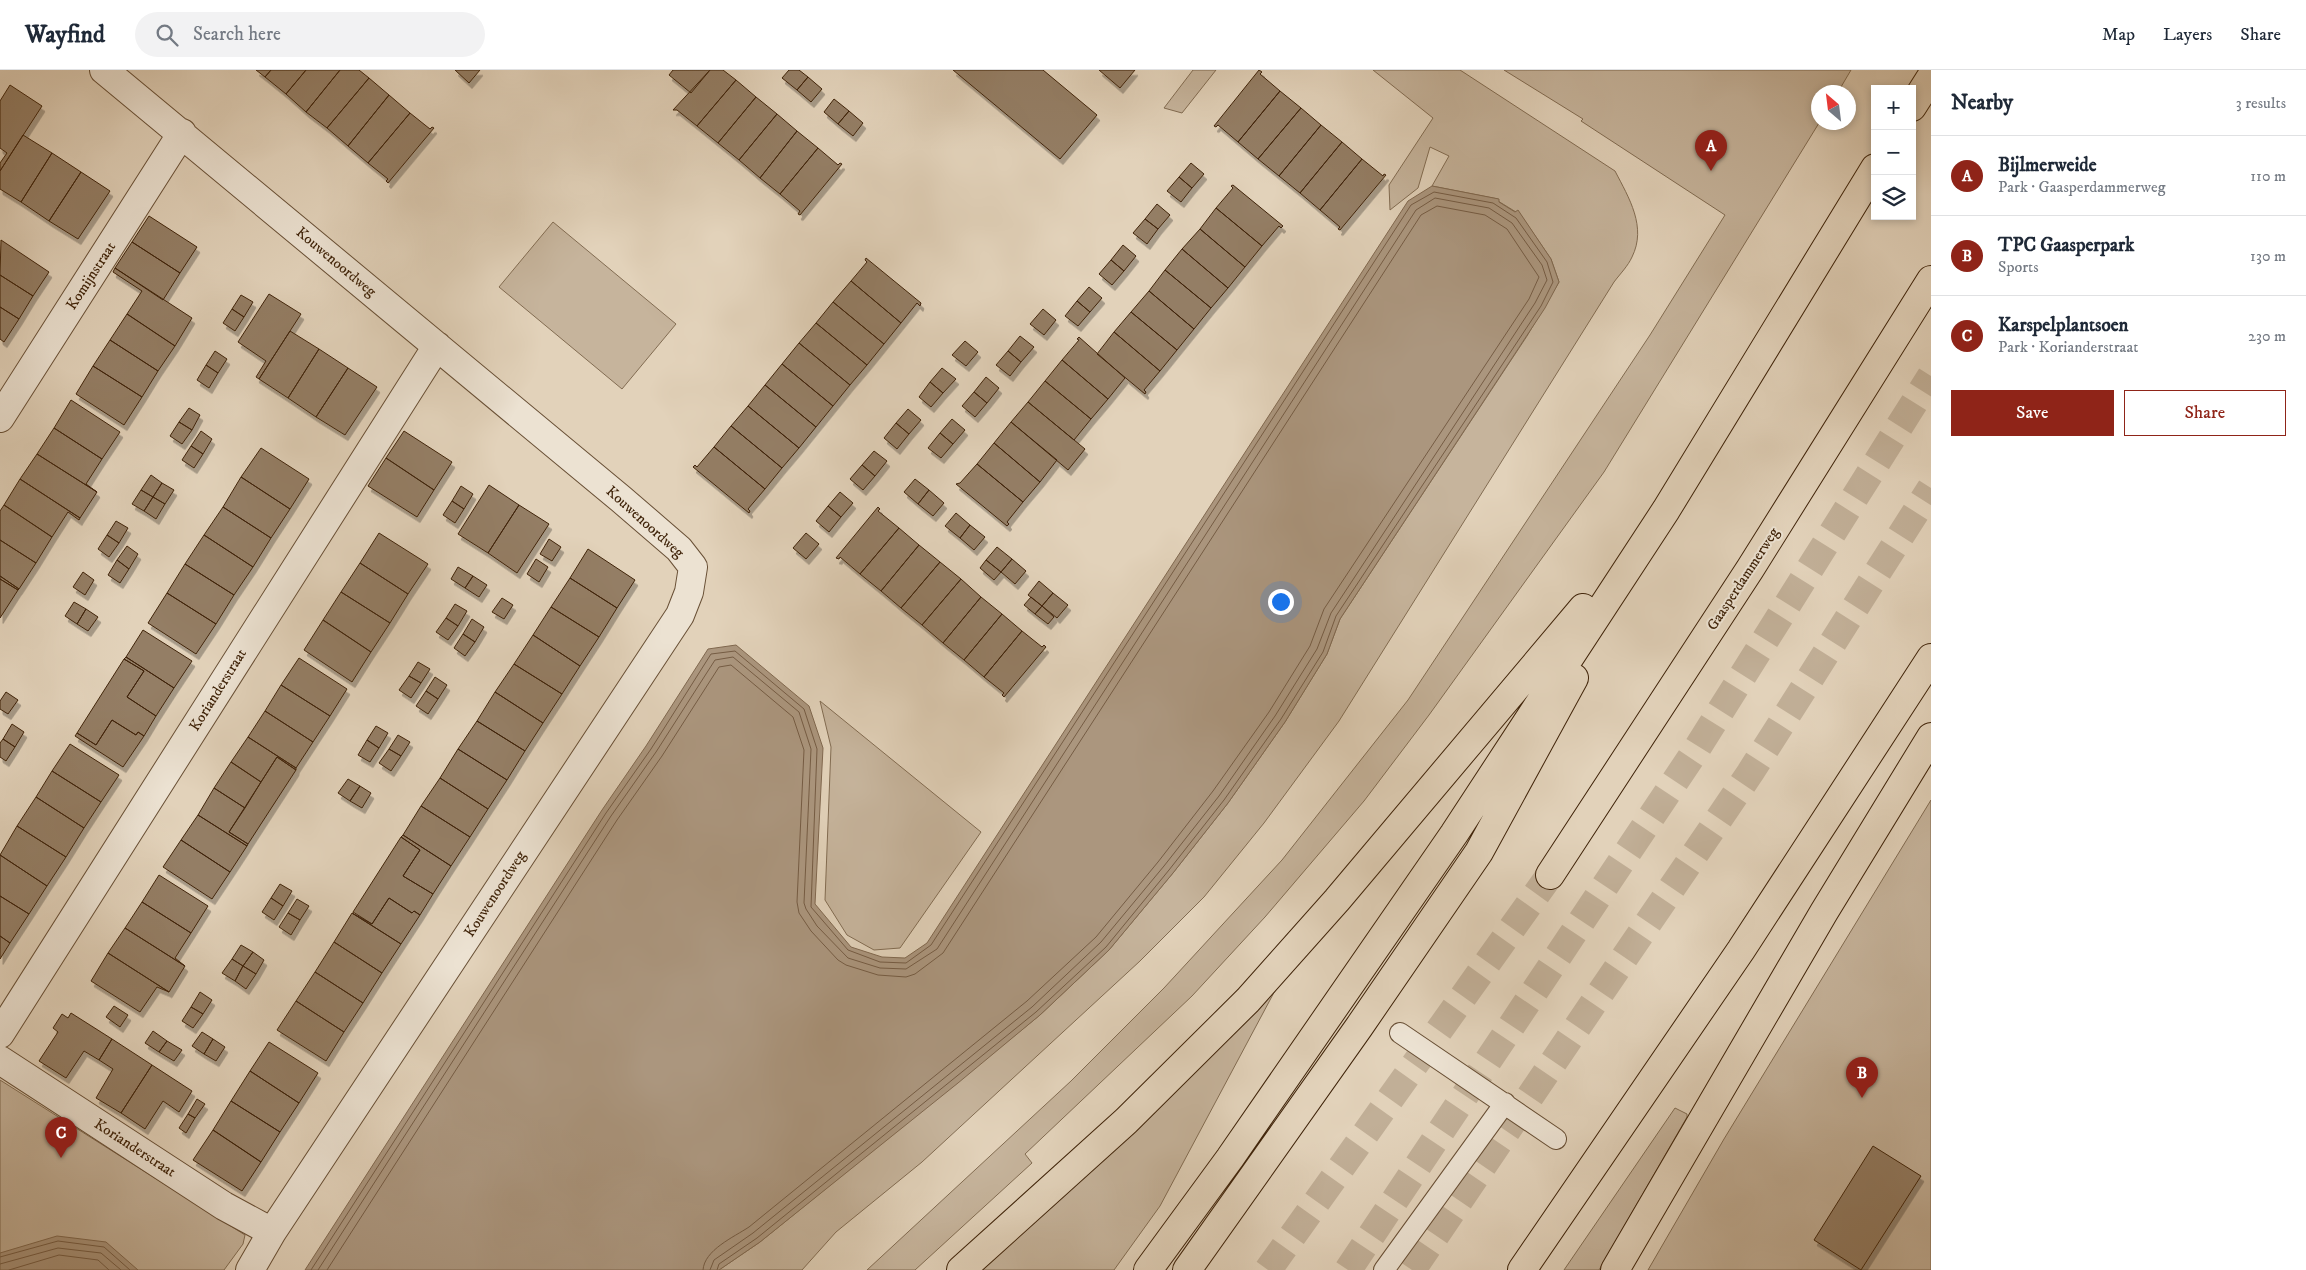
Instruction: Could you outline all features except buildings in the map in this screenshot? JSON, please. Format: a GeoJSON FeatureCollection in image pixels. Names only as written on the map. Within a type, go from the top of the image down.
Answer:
{"type":"FeatureCollection","features":[{"type":"Feature","properties":{"kind":"highway"},"geometry":{"type":"LineString","coordinates":[[1916,101],[1931,77]]}},
{"type":"Feature","properties":{"kind":"highway"},"geometry":{"type":"LineString","coordinates":[[1148,1270],[1241,1142],[1401,913],[1666,510],[1871,175]]}},
{"type":"Feature","properties":{"kind":"highway","name":"Gaasperdammerweg"},"geometry":{"type":"LineString","coordinates":[[1550,876],[1750,569],[1931,280]]}},
{"type":"Feature","properties":{"kind":"highway"},"geometry":{"type":"LineString","coordinates":[[961,1270],[1126,1121],[1248,1000],[1337,900],[1666,510]]}},
{"type":"Feature","properties":{"kind":"highway"},"geometry":{"type":"LineString","coordinates":[[1187,1270],[1359,1027],[1479,852],[1666,510]]}},
{"type":"Feature","properties":{"kind":"highway"},"geometry":{"type":"LineString","coordinates":[[1522,1270],[1741,950],[1931,658]]}},
{"type":"Feature","properties":{"kind":"highway"},"geometry":{"type":"LineString","coordinates":[[1615,1270],[1824,912],[1931,737]]}},
{"type":"Feature","properties":{"kind":"street","name":"Kouwenoordweg"},"geometry":{"type":"LineString","coordinates":[[104,70],[679,549],[693,567],[689,592],[680,615],[272,1232],[250,1270]]}},
{"type":"Feature","properties":{"kind":"street","name":"Komijnstraat"},"geometry":{"type":"LineString","coordinates":[[0,418],[182,134]]}},
{"type":"Feature","properties":{"kind":"street","name":"Korianderstraat"},"geometry":{"type":"LineString","coordinates":[[0,1034],[437,346]]}},
{"type":"Feature","properties":{"kind":"street","name":"Korianderstraat"},"geometry":{"type":"LineString","coordinates":[[0,1060],[224,1206],[272,1232]]}},
{"type":"Feature","properties":{"kind":"lane"},"geometry":{"type":"LineString","coordinates":[[1400,1034],[1556,1139]]}},
{"type":"Feature","properties":{"kind":"lane"},"geometry":{"type":"LineString","coordinates":[[1384,1270],[1505,1103]]}},
{"type":"Feature","properties":{"kind":"shaded area"},"geometry":{"type":"Polygon","coordinates":[[[1193,70],[1216,70],[1182,113],[1164,108],[1193,70]]]}},
{"type":"Feature","properties":{"kind":"shaded area"},"geometry":{"type":"Polygon","coordinates":[[[1373,70],[1460,70],[1615,171],[1626,192],[1637,224],[1636,246],[1630,260],[1614,282],[1339,721],[1264,823],[1204,897],[1140,961],[922,1162],[836,1232],[802,1270],[719,1270],[760,1242],[1040,1015],[1109,950],[1228,803],[1285,722],[1327,654],[1340,619],[1527,336],[1559,282],[1551,259],[1518,211],[1516,212],[1498,201],[1498,199],[1432,186],[1449,156],[1430,147],[1418,188],[1390,210],[1389,185],[1433,118],[1373,70]]]}},
{"type":"Feature","properties":{"kind":"shaded area"},"geometry":{"type":"Polygon","coordinates":[[[1504,70],[1851,70],[1842,85],[1811,85],[1811,130],[1815,130],[1604,472],[1429,715],[1364,801],[1265,917],[1192,996],[1025,1154],[1032,1163],[915,1270],[867,1270],[1071,1081],[1164,988],[1282,860],[1408,700],[1650,335],[1725,215],[1581,121],[1583,119],[1504,70]]]}},
{"type":"Feature","properties":{"kind":"shaded area"},"geometry":{"type":"Polygon","coordinates":[[[553,222],[676,324],[622,389],[499,287],[553,222]]]}},
{"type":"Feature","properties":{"kind":"shaded area"},"geometry":{"type":"Polygon","coordinates":[[[820,701],[981,832],[900,948],[874,950],[847,935],[825,900],[831,747],[820,701]]]}},
{"type":"Feature","properties":{"kind":"shaded area"},"geometry":{"type":"Polygon","coordinates":[[[1931,800],[1931,1270],[1648,1270],[1724,1139],[1931,800]]]}},
{"type":"Feature","properties":{"kind":"shaded area"},"geometry":{"type":"Polygon","coordinates":[[[1278,985],[1160,1206],[1114,1270],[978,1270],[1278,985]]]}},
{"type":"Feature","properties":{"kind":"shaded area"},"geometry":{"type":"Polygon","coordinates":[[[0,1080],[245,1235],[243,1244],[224,1270],[0,1270],[0,1080]]]}},
{"type":"Feature","properties":{"kind":"shaded area"},"geometry":{"type":"Polygon","coordinates":[[[1675,1108],[1687,1114],[1687,1117],[1599,1270],[1564,1270],[1675,1108]]]}},
{"type":"Feature","properties":{"kind":"water"},"geometry":{"type":"Polygon","coordinates":[[[1432,186],[1499,199],[1499,202],[1515,212],[1518,210],[1551,259],[1559,282],[1545,308],[1340,619],[1327,654],[1285,722],[1228,803],[1109,950],[1040,1015],[958,1083],[760,1242],[719,1270],[305,1270],[708,649],[736,645],[809,706],[823,748],[815,904],[851,947],[882,957],[905,958],[927,943],[1408,201],[1432,186]]]}},
{"type":"Feature","properties":{"kind":"water"},"geometry":{"type":"Polygon","coordinates":[[[57,1236],[106,1242],[138,1270],[0,1270],[0,1253],[57,1236]]]}},
{"type":"Feature","properties":{"kind":"tunnel"},"geometry":{"type":"LineString","coordinates":[[1348,1270],[1696,750],[1931,376]]}},
{"type":"Feature","properties":{"kind":"tunnel"},"geometry":{"type":"LineString","coordinates":[[1412,1270],[1750,773],[1931,488]]}},
{"type":"Feature","properties":{"kind":"tunnel"},"geometry":{"type":"LineString","coordinates":[[1268,1270],[1550,875]]}},
{"type":"Feature","properties":{"kind":"place","name":"Bijlmerweide"},"geometry":{"type":"Point","coordinates":[1711,171]}},
{"type":"Feature","properties":{"kind":"place","name":"TPC Gaasperpark"},"geometry":{"type":"Point","coordinates":[1862,1098]}},
{"type":"Feature","properties":{"kind":"place","name":"Karspelplantsoen"},"geometry":{"type":"Point","coordinates":[61,1158]}}]}
